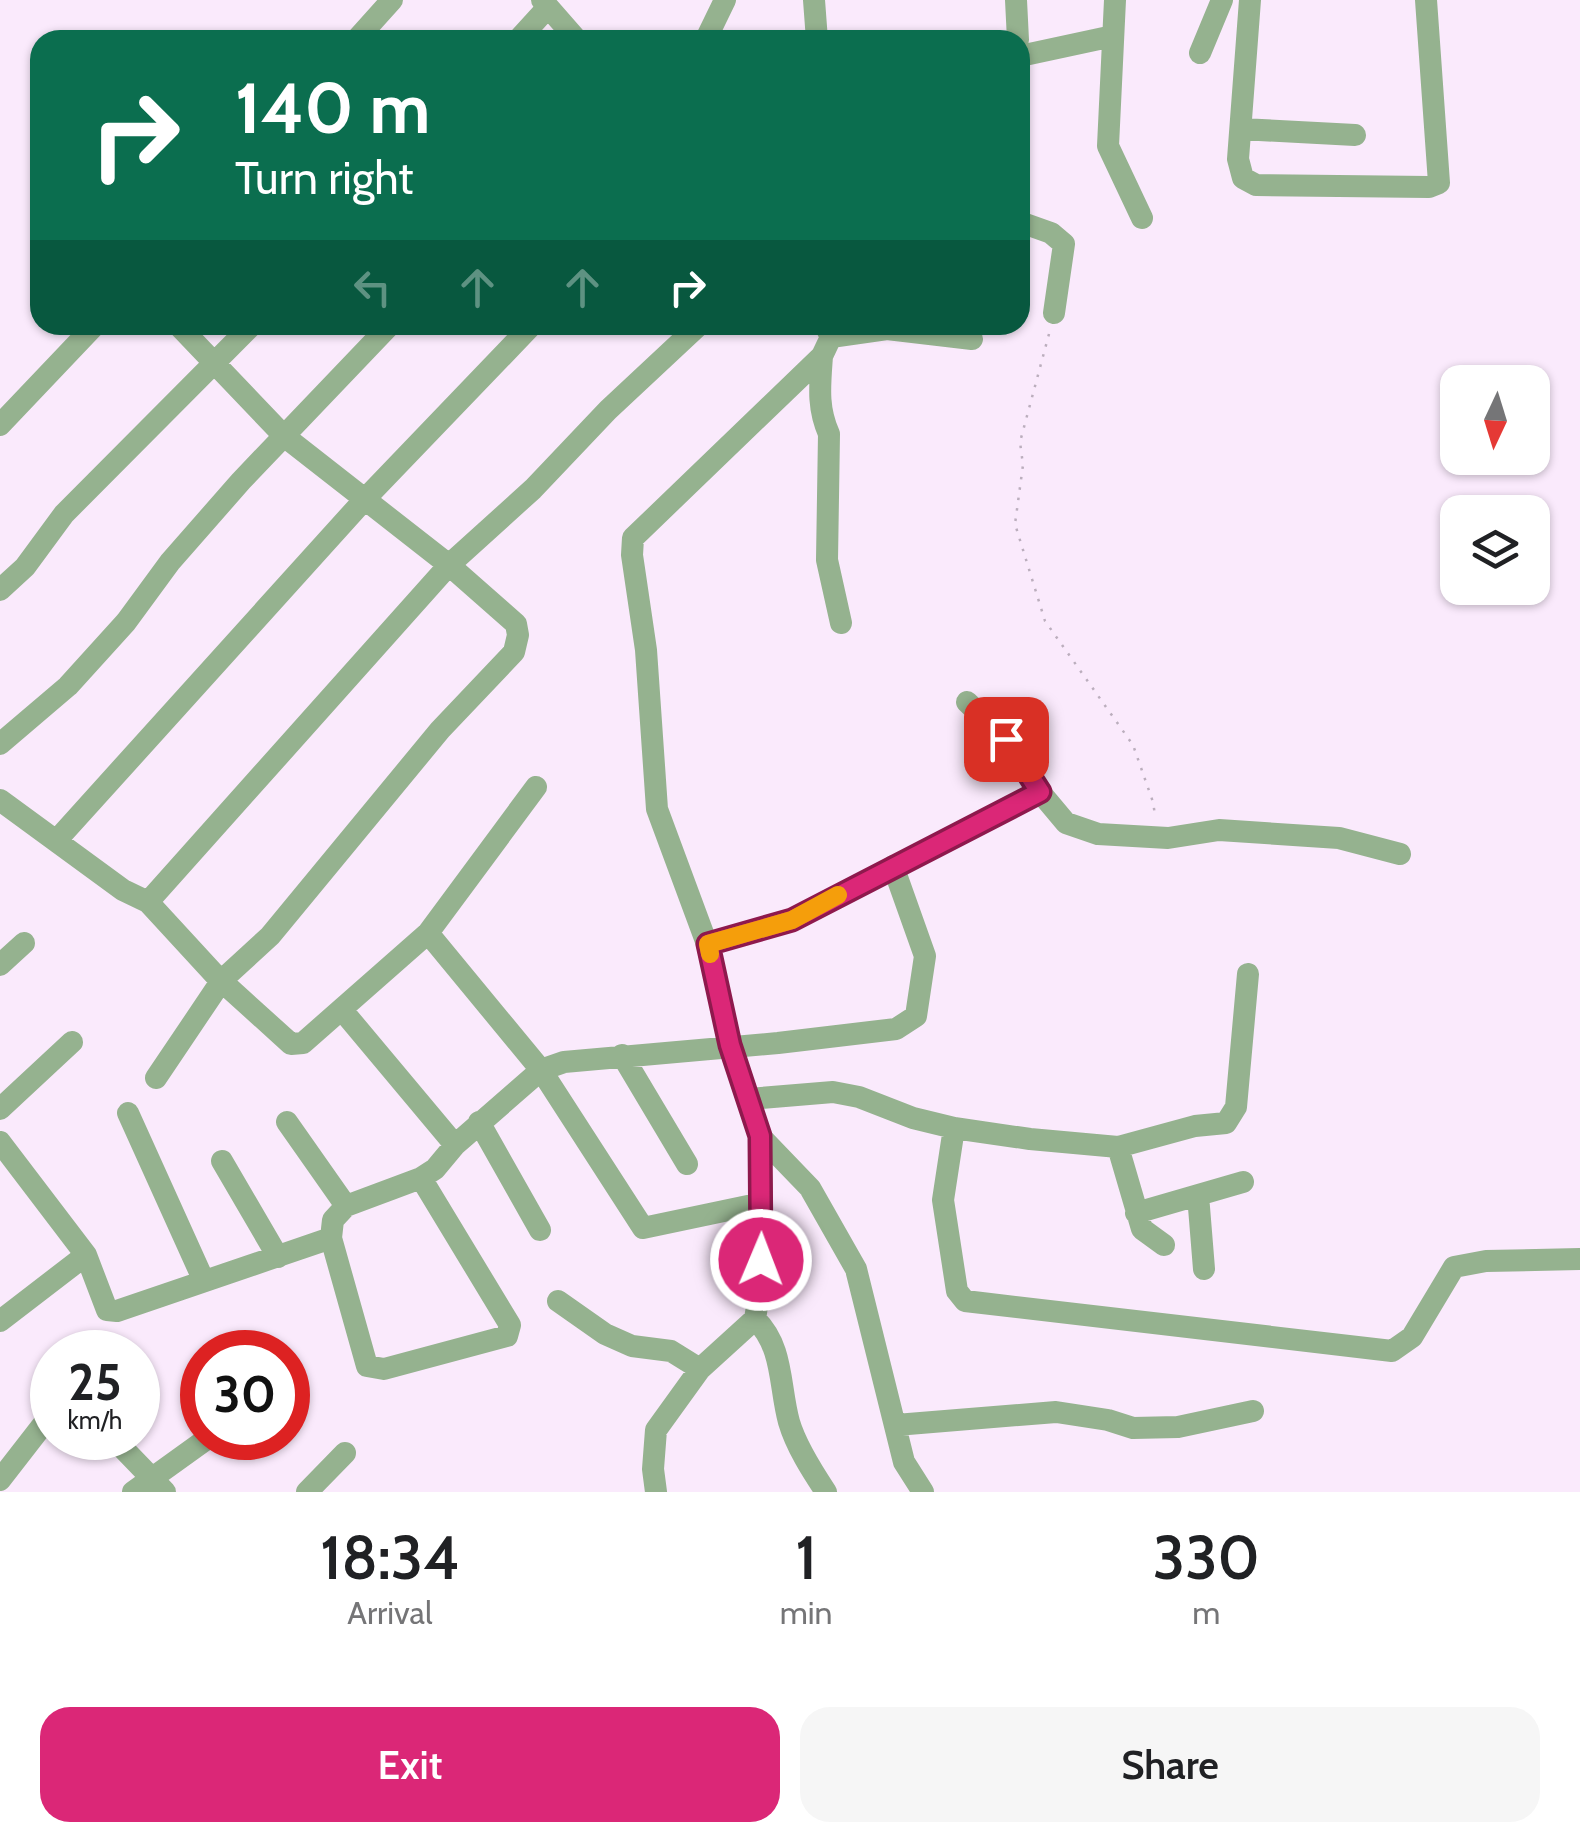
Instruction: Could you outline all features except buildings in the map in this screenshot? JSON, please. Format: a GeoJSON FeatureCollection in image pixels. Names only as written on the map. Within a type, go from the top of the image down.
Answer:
{"type":"FeatureCollection","features":[{"type":"Feature","properties":{"kind":"street"},"geometry":{"type":"LineString","coordinates":[[365,30],[392,0]]}},
{"type":"Feature","properties":{"kind":"street"},"geometry":{"type":"LineString","coordinates":[[710,30],[725,0]]}},
{"type":"Feature","properties":{"kind":"street"},"geometry":{"type":"LineString","coordinates":[[814,0],[816,30]]}},
{"type":"Feature","properties":{"kind":"street"},"geometry":{"type":"LineString","coordinates":[[1016,0],[1018,30]]}},
{"type":"Feature","properties":{"kind":"street"},"geometry":{"type":"LineString","coordinates":[[1115,0],[1108,146],[1142,218]]}},
{"type":"Feature","properties":{"kind":"street"},"geometry":{"type":"LineString","coordinates":[[1200,53],[1222,0]]}},
{"type":"Feature","properties":{"kind":"street"},"geometry":{"type":"LineString","coordinates":[[1250,0],[1238,159],[1243,178],[1256,186],[1429,187],[1439,183],[1426,0]]}},
{"type":"Feature","properties":{"kind":"street"},"geometry":{"type":"LineString","coordinates":[[526,30],[545,4],[567,30]]}},
{"type":"Feature","properties":{"kind":"street"},"geometry":{"type":"LineString","coordinates":[[1030,54],[1114,36]]}},
{"type":"Feature","properties":{"kind":"street"},"geometry":{"type":"LineString","coordinates":[[1241,129],[1354,134]]}},
{"type":"Feature","properties":{"kind":"street"},"geometry":{"type":"LineString","coordinates":[[1030,225],[1052,233],[1064,244],[1054,314]]}},
{"type":"Feature","properties":{"kind":"street"},"geometry":{"type":"LineString","coordinates":[[0,426],[86,335]]}},
{"type":"Feature","properties":{"kind":"street"},"geometry":{"type":"LineString","coordinates":[[156,1078],[222,980],[270,936],[440,730],[514,652],[518,635],[516,624],[450,564],[284,436],[187,335]]}},
{"type":"Feature","properties":{"kind":"street"},"geometry":{"type":"LineString","coordinates":[[0,590],[24,567],[64,514],[243,335]]}},
{"type":"Feature","properties":{"kind":"street"},"geometry":{"type":"LineString","coordinates":[[0,744],[68,686],[126,622],[170,562],[380,335]]}},
{"type":"Feature","properties":{"kind":"street"},"geometry":{"type":"LineString","coordinates":[[56,841],[364,500],[522,335]]}},
{"type":"Feature","properties":{"kind":"street"},"geometry":{"type":"LineString","coordinates":[[148,902],[450,564],[533,489],[608,410],[688,335]]}},
{"type":"Feature","properties":{"kind":"street"},"geometry":{"type":"LineString","coordinates":[[944,335],[972,338]]}},
{"type":"Feature","properties":{"kind":"street"},"geometry":{"type":"LineString","coordinates":[[826,339],[818,400],[830,446],[828,560],[841,624]]}},
{"type":"Feature","properties":{"kind":"street"},"geometry":{"type":"LineString","coordinates":[[656,1492],[656,1430],[700,1369],[756,1319],[762,1203],[760,1136],[730,1045],[708,944],[656,809],[646,650],[632,554],[634,538],[826,339]]}},
{"type":"Feature","properties":{"kind":"street"},"geometry":{"type":"LineString","coordinates":[[967,702],[1006,739],[1040,792],[1066,822],[1098,834],[1168,838],[1219,830],[1322,836],[1400,854]]}},
{"type":"Feature","properties":{"kind":"street"},"geometry":{"type":"LineString","coordinates":[[0,800],[123,890],[148,902],[222,980],[291,1044],[304,1043],[428,932],[536,787]]}},
{"type":"Feature","properties":{"kind":"street"},"geometry":{"type":"LineString","coordinates":[[708,944],[792,920],[1040,792]]}},
{"type":"Feature","properties":{"kind":"street"},"geometry":{"type":"LineString","coordinates":[[421,1178],[510,1325],[508,1336],[384,1368],[367,1366],[331,1238],[333,1220],[346,1206],[435,1169],[455,1144],[541,1070],[564,1062],[896,1028],[916,1016],[925,956],[893,866]]}},
{"type":"Feature","properties":{"kind":"street"},"geometry":{"type":"LineString","coordinates":[[428,932],[541,1070],[642,1228],[762,1203]]}},
{"type":"Feature","properties":{"kind":"street"},"geometry":{"type":"LineString","coordinates":[[0,965],[24,944]]}},
{"type":"Feature","properties":{"kind":"street"},"geometry":{"type":"LineString","coordinates":[[748,1099],[833,1092],[954,1128],[1030,1140],[1118,1147],[1195,1126],[1226,1123],[1232,1117],[1248,974]]}},
{"type":"Feature","properties":{"kind":"street"},"geometry":{"type":"LineString","coordinates":[[342,1010],[455,1144]]}},
{"type":"Feature","properties":{"kind":"street"},"geometry":{"type":"LineString","coordinates":[[0,1109],[72,1042]]}},
{"type":"Feature","properties":{"kind":"street"},"geometry":{"type":"LineString","coordinates":[[622,1055],[687,1164]]}},
{"type":"Feature","properties":{"kind":"street"},"geometry":{"type":"LineString","coordinates":[[128,1113],[203,1279]]}},
{"type":"Feature","properties":{"kind":"street"},"geometry":{"type":"LineString","coordinates":[[286,1122],[346,1206]]}},
{"type":"Feature","properties":{"kind":"street"},"geometry":{"type":"LineString","coordinates":[[479,1122],[540,1230]]}},
{"type":"Feature","properties":{"kind":"street"},"geometry":{"type":"LineString","coordinates":[[954,1128],[943,1200],[957,1291],[965,1302],[1392,1352],[1412,1336],[1454,1267],[1486,1261],[1580,1259]]}},
{"type":"Feature","properties":{"kind":"street"},"geometry":{"type":"LineString","coordinates":[[760,1136],[810,1188],[856,1269],[904,1462],[923,1492]]}},
{"type":"Feature","properties":{"kind":"street"},"geometry":{"type":"LineString","coordinates":[[0,1142],[86,1255],[107,1310],[117,1311],[331,1238]]}},
{"type":"Feature","properties":{"kind":"street"},"geometry":{"type":"LineString","coordinates":[[1118,1147],[1142,1229],[1164,1245]]}},
{"type":"Feature","properties":{"kind":"street"},"geometry":{"type":"LineString","coordinates":[[222,1161],[278,1256]]}},
{"type":"Feature","properties":{"kind":"street"},"geometry":{"type":"LineString","coordinates":[[1136,1213],[1243,1182]]}},
{"type":"Feature","properties":{"kind":"street"},"geometry":{"type":"LineString","coordinates":[[1198,1195],[1204,1268]]}},
{"type":"Feature","properties":{"kind":"street"},"geometry":{"type":"LineString","coordinates":[[0,1321],[86,1255]]}},
{"type":"Feature","properties":{"kind":"street"},"geometry":{"type":"LineString","coordinates":[[558,1300],[605,1334],[632,1346],[671,1351],[700,1369]]}},
{"type":"Feature","properties":{"kind":"street"},"geometry":{"type":"LineString","coordinates":[[756,1319],[768,1332],[776,1353],[790,1424],[826,1492]]}},
{"type":"Feature","properties":{"kind":"street"},"geometry":{"type":"LineString","coordinates":[[896,1426],[1056,1412],[1134,1428],[1178,1427],[1253,1411]]}},
{"type":"Feature","properties":{"kind":"street"},"geometry":{"type":"LineString","coordinates":[[0,1480],[30,1441]]}},
{"type":"Feature","properties":{"kind":"street"},"geometry":{"type":"LineString","coordinates":[[307,1492],[345,1453]]}},
{"type":"Feature","properties":{"kind":"street"},"geometry":{"type":"LineString","coordinates":[[130,1460],[150,1487],[182,1460]]}},
{"type":"Feature","properties":{"kind":"path"},"geometry":{"type":"LineString","coordinates":[[1054,314],[1020,442],[1023,465],[1015,524],[1045,622],[1133,745],[1153,802],[1155,820],[1168,838]]}},
{"type":"Feature","properties":{"kind":"slow traffic"},"geometry":{"type":"LineString","coordinates":[[710,954],[708,944],[792,920],[838,895]]}},
{"type":"Feature","properties":{"kind":"route"},"geometry":{"type":"LineString","coordinates":[[761,1260],[760,1136],[730,1045],[708,944],[792,920],[1040,792],[1006,739]]}}]}
